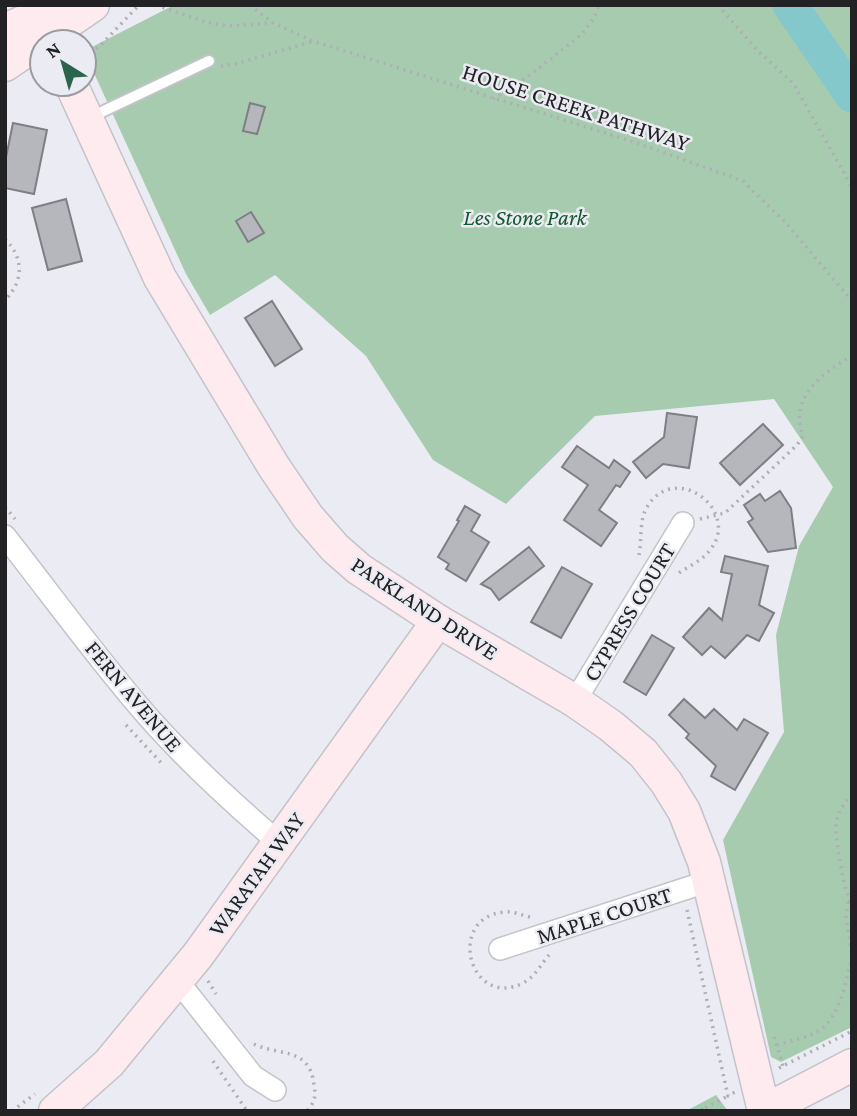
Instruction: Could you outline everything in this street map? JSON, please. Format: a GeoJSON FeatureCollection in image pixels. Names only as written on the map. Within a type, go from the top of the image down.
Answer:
{"type":"FeatureCollection","features":[{"type":"Feature","properties":{"kind":"street"},"geometry":{"type":"LineString","coordinates":[[61,28],[93,5]]}},
{"type":"Feature","properties":{"kind":"street"},"geometry":{"type":"LineString","coordinates":[[5,30],[28,34]]}},
{"type":"Feature","properties":{"kind":"street"},"geometry":{"type":"LineString","coordinates":[[5,65],[28,50]]}},
{"type":"Feature","properties":{"kind":"street","name":"PARKLAND DRIVE"},"geometry":{"type":"LineString","coordinates":[[78,98],[160,278],[196,342],[295,497],[335,548],[359,569],[438,621],[575,701],[611,726],[643,753],[667,782],[684,811],[704,862],[764,1111]]}},
{"type":"Feature","properties":{"kind":"street","name":"CYPRESS COURT"},"geometry":{"type":"LineString","coordinates":[[575,701],[683,523]]}},
{"type":"Feature","properties":{"kind":"street","name":"FERN AVENUE"},"geometry":{"type":"LineString","coordinates":[[11,528],[137,704],[230,800],[278,842]]}},
{"type":"Feature","properties":{"kind":"street","name":"WARATAH WAY"},"geometry":{"type":"LineString","coordinates":[[46,1102],[109,1063],[177,981],[438,621]]}},
{"type":"Feature","properties":{"kind":"street","name":"MAPLE COURT"},"geometry":{"type":"LineString","coordinates":[[500,949],[709,881]]}},
{"type":"Feature","properties":{"kind":"street"},"geometry":{"type":"LineString","coordinates":[[177,981],[253,1076],[275,1090]]}},
{"type":"Feature","properties":{"kind":"street"},"geometry":{"type":"LineString","coordinates":[[764,1111],[852,1065]]}},
{"type":"Feature","properties":{"kind":"lane"},"geometry":{"type":"LineString","coordinates":[[87,118],[208,61]]}},
{"type":"Feature","properties":{"kind":"path"},"geometry":{"type":"LineString","coordinates":[[98,48],[139,5]]}},
{"type":"Feature","properties":{"kind":"path"},"geometry":{"type":"LineString","coordinates":[[156,5],[206,22],[228,26],[273,23]]}},
{"type":"Feature","properties":{"kind":"path","name":"HOUSE CREEK PATHWAY"},"geometry":{"type":"LineString","coordinates":[[250,5],[273,23],[313,41],[636,143],[743,181],[785,222],[852,301]]}},
{"type":"Feature","properties":{"kind":"path"},"geometry":{"type":"LineString","coordinates":[[493,99],[530,75],[581,35],[594,18],[599,5]]}},
{"type":"Feature","properties":{"kind":"path"},"geometry":{"type":"LineString","coordinates":[[718,5],[757,50],[793,83],[852,187]]}},
{"type":"Feature","properties":{"kind":"path"},"geometry":{"type":"LineString","coordinates":[[208,61],[224,67],[313,41]]}},
{"type":"Feature","properties":{"kind":"path"},"geometry":{"type":"LineString","coordinates":[[5,239],[14,248],[20,261],[16,288],[5,300]]}},
{"type":"Feature","properties":{"kind":"path"},"geometry":{"type":"LineString","coordinates":[[683,523],[725,513],[797,444],[803,436],[798,416],[801,402],[816,383],[852,356]]}},
{"type":"Feature","properties":{"kind":"path"},"geometry":{"type":"LineString","coordinates":[[638,557],[645,511],[656,497],[679,489],[696,492],[706,498],[715,515],[718,530],[714,545],[704,557],[671,581]]}},
{"type":"Feature","properties":{"kind":"path"},"geometry":{"type":"LineString","coordinates":[[5,507],[11,528]]}},
{"type":"Feature","properties":{"kind":"path"},"geometry":{"type":"LineString","coordinates":[[777,1045],[817,1032],[829,1021],[839,1005],[852,957],[846,917],[848,900],[835,826],[842,806],[852,794]]}},
{"type":"Feature","properties":{"kind":"path"},"geometry":{"type":"LineString","coordinates":[[848,900],[852,905]]}},
{"type":"Feature","properties":{"kind":"path"},"geometry":{"type":"LineString","coordinates":[[208,981],[219,1001]]}},
{"type":"Feature","properties":{"kind":"path"},"geometry":{"type":"LineString","coordinates":[[773,1032],[783,1066]]}},
{"type":"Feature","properties":{"kind":"path"},"geometry":{"type":"LineString","coordinates":[[249,1042],[262,1048],[293,1054],[305,1062],[314,1079],[316,1095],[307,1111]]}},
{"type":"Feature","properties":{"kind":"path"},"geometry":{"type":"LineString","coordinates":[[699,1111],[728,1096]]}},
{"type":"Feature","properties":{"kind":"path"},"geometry":{"type":"LineString","coordinates":[[12,1111],[46,1102]]}},
{"type":"Feature","properties":{"kind":"green space","name":"Les Stone Park"},"geometry":{"type":"Polygon","coordinates":[[[174,5],[852,5],[852,1027],[781,1062],[771,1057],[723,840],[784,732],[776,635],[799,546],[833,487],[774,399],[595,416],[506,504],[433,460],[366,356],[275,275],[210,315],[186,274],[98,82],[98,44],[174,5]]]}},
{"type":"Feature","properties":{"kind":"green space"},"geometry":{"type":"Polygon","coordinates":[[[716,1095],[728,1111],[686,1111],[716,1095]]]}},
{"type":"Feature","properties":{"kind":"building"},"geometry":{"type":"Polygon","coordinates":[[[250,103],[265,107],[257,134],[243,131],[250,103]]]}},
{"type":"Feature","properties":{"kind":"building"},"geometry":{"type":"Polygon","coordinates":[[[13,123],[47,130],[34,194],[5,188],[5,162],[13,123]]]}},
{"type":"Feature","properties":{"kind":"building"},"geometry":{"type":"Polygon","coordinates":[[[66,199],[82,261],[48,270],[32,208],[66,199]]]}},
{"type":"Feature","properties":{"kind":"building"},"geometry":{"type":"Polygon","coordinates":[[[251,212],[264,233],[248,242],[236,221],[251,212]]]}},
{"type":"Feature","properties":{"kind":"building"},"geometry":{"type":"Polygon","coordinates":[[[272,301],[302,349],[275,366],[245,318],[272,301]]]}},
{"type":"Feature","properties":{"kind":"building"},"geometry":{"type":"Polygon","coordinates":[[[667,413],[697,417],[689,468],[663,464],[646,478],[633,462],[664,437],[667,413]]]}},
{"type":"Feature","properties":{"kind":"building"},"geometry":{"type":"Polygon","coordinates":[[[763,424],[783,445],[740,485],[720,463],[763,424]]]}},
{"type":"Feature","properties":{"kind":"building"},"geometry":{"type":"Polygon","coordinates":[[[577,446],[609,468],[614,460],[630,472],[620,487],[616,485],[599,510],[617,523],[601,546],[564,520],[588,485],[562,467],[577,446]]]}},
{"type":"Feature","properties":{"kind":"building"},"geometry":{"type":"Polygon","coordinates":[[[780,491],[791,508],[796,548],[768,552],[748,522],[753,519],[744,505],[760,494],[765,501],[780,491]]]}},
{"type":"Feature","properties":{"kind":"building"},"geometry":{"type":"Polygon","coordinates":[[[465,506],[480,515],[471,531],[489,542],[466,581],[446,569],[449,564],[438,557],[465,506]]]}},
{"type":"Feature","properties":{"kind":"building"},"geometry":{"type":"Polygon","coordinates":[[[529,547],[544,566],[499,600],[491,589],[481,584],[529,547]]]}},
{"type":"Feature","properties":{"kind":"building"},"geometry":{"type":"Polygon","coordinates":[[[725,556],[768,566],[759,605],[774,613],[759,641],[747,635],[725,658],[711,646],[702,655],[683,637],[709,608],[722,620],[732,574],[721,572],[725,556]]]}},
{"type":"Feature","properties":{"kind":"building"},"geometry":{"type":"Polygon","coordinates":[[[562,567],[592,584],[561,638],[531,622],[562,567]]]}},
{"type":"Feature","properties":{"kind":"building"},"geometry":{"type":"Polygon","coordinates":[[[652,635],[674,648],[646,695],[624,682],[652,635]]]}},
{"type":"Feature","properties":{"kind":"building"},"geometry":{"type":"Polygon","coordinates":[[[684,699],[705,718],[714,709],[737,730],[744,719],[768,733],[735,790],[711,776],[716,766],[686,738],[689,734],[669,715],[684,699]]]}},
{"type":"Feature","properties":{"kind":"waterway"},"geometry":{"type":"LineString","coordinates":[[790,5],[852,95]]}}]}
